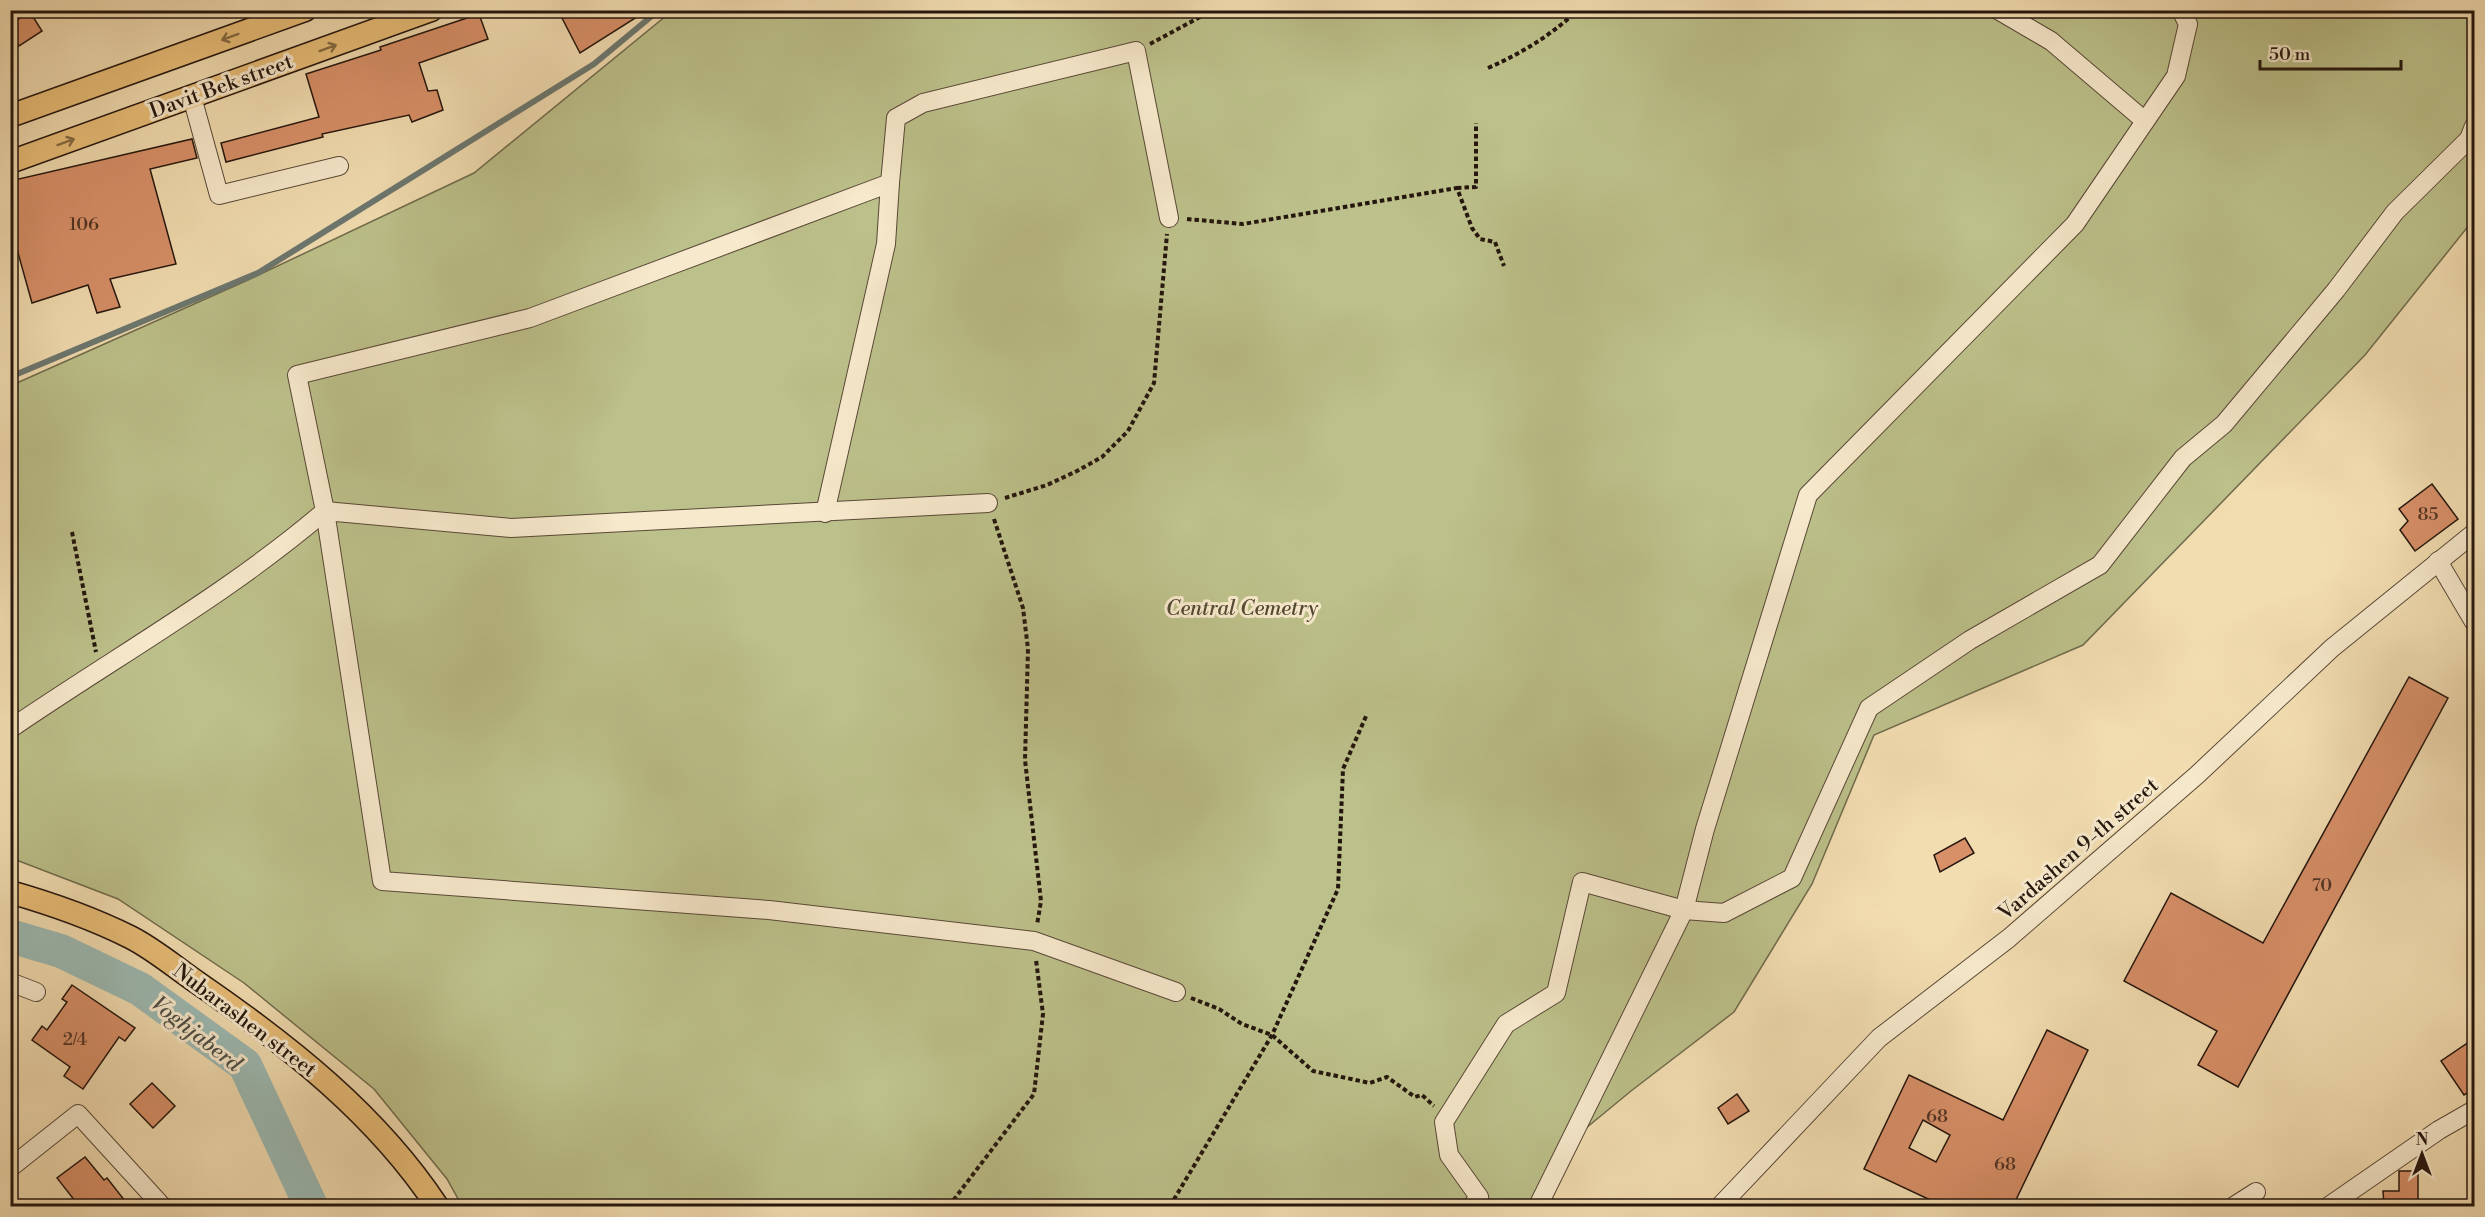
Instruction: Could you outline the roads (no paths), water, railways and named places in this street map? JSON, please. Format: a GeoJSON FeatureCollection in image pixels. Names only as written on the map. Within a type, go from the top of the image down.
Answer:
{"type":"FeatureCollection","features":[{"type":"Feature","properties":{"kind":"main road","name":"Davit Bek street"},"geometry":{"type":"LineString","coordinates":[[10,116],[305,10]]}},
{"type":"Feature","properties":{"kind":"main road","name":"Davit Bek street"},"geometry":{"type":"LineString","coordinates":[[10,162],[431,10]]}},
{"type":"Feature","properties":{"kind":"main road","name":"Nubarashen street"},"geometry":{"type":"LineString","coordinates":[[10,892],[56,905],[132,938],[237,1010],[289,1049],[357,1110],[418,1178],[437,1206]]}},
{"type":"Feature","properties":{"kind":"street"},"geometry":{"type":"LineString","coordinates":[[1998,10],[2051,41],[2145,121]]}},
{"type":"Feature","properties":{"kind":"street"},"geometry":{"type":"LineString","coordinates":[[1538,1206],[1684,910],[1708,818],[1808,495],[2075,224],[2176,76],[2188,24],[2181,10]]}},
{"type":"Feature","properties":{"kind":"street"},"geometry":{"type":"LineString","coordinates":[[825,513],[886,244],[896,118],[923,103],[1136,51],[1169,218]]}},
{"type":"Feature","properties":{"kind":"street"},"geometry":{"type":"LineString","coordinates":[[192,97],[219,195],[339,166]]}},
{"type":"Feature","properties":{"kind":"street"},"geometry":{"type":"LineString","coordinates":[[1472,1206],[1479,1197],[1449,1155],[1444,1122],[1506,1024],[1556,993],[1582,882],[1684,910],[1724,913],[1792,878],[1869,708],[1970,640],[2100,565],[2183,458],[2224,424],[2336,290],[2396,212],[2469,139],[2475,126]]}},
{"type":"Feature","properties":{"kind":"street"},"geometry":{"type":"LineString","coordinates":[[890,183],[531,318],[297,375],[325,511],[382,881],[769,910],[1034,941],[1176,992]]}},
{"type":"Feature","properties":{"kind":"street"},"geometry":{"type":"LineString","coordinates":[[10,729],[100,671],[287,543],[325,511],[511,528],[825,513],[988,502]]}},
{"type":"Feature","properties":{"kind":"street","name":"Vardashen 9-th street"},"geometry":{"type":"LineString","coordinates":[[1720,1206],[1879,1038],[2018,930],[2197,775],[2332,648],[2475,533]]}},
{"type":"Feature","properties":{"kind":"street"},"geometry":{"type":"LineString","coordinates":[[2438,561],[2475,622]]}},
{"type":"Feature","properties":{"kind":"street"},"geometry":{"type":"LineString","coordinates":[[10,982],[36,992]]}},
{"type":"Feature","properties":{"kind":"street"},"geometry":{"type":"LineString","coordinates":[[2329,1206],[2439,1131],[2475,1110]]}},
{"type":"Feature","properties":{"kind":"street"},"geometry":{"type":"LineString","coordinates":[[10,1168],[78,1114],[162,1206]]}},
{"type":"Feature","properties":{"kind":"street"},"geometry":{"type":"LineString","coordinates":[[2352,1206],[2388,1181]]}},
{"type":"Feature","properties":{"kind":"street"},"geometry":{"type":"LineString","coordinates":[[2234,1206],[2256,1192]]}},
{"type":"Feature","properties":{"kind":"waterway"},"geometry":{"type":"LineString","coordinates":[[10,377],[258,273],[594,64],[659,10]]}},
{"type":"Feature","properties":{"kind":"waterway","name":"Voghjaberd"},"geometry":{"type":"LineString","coordinates":[[10,936],[61,951],[140,989],[245,1065],[311,1206]]}},
{"type":"Feature","properties":{"kind":"park label","name":"Central Cemetry"},"geometry":{"type":"Point","coordinates":[1242,608]}}]}
